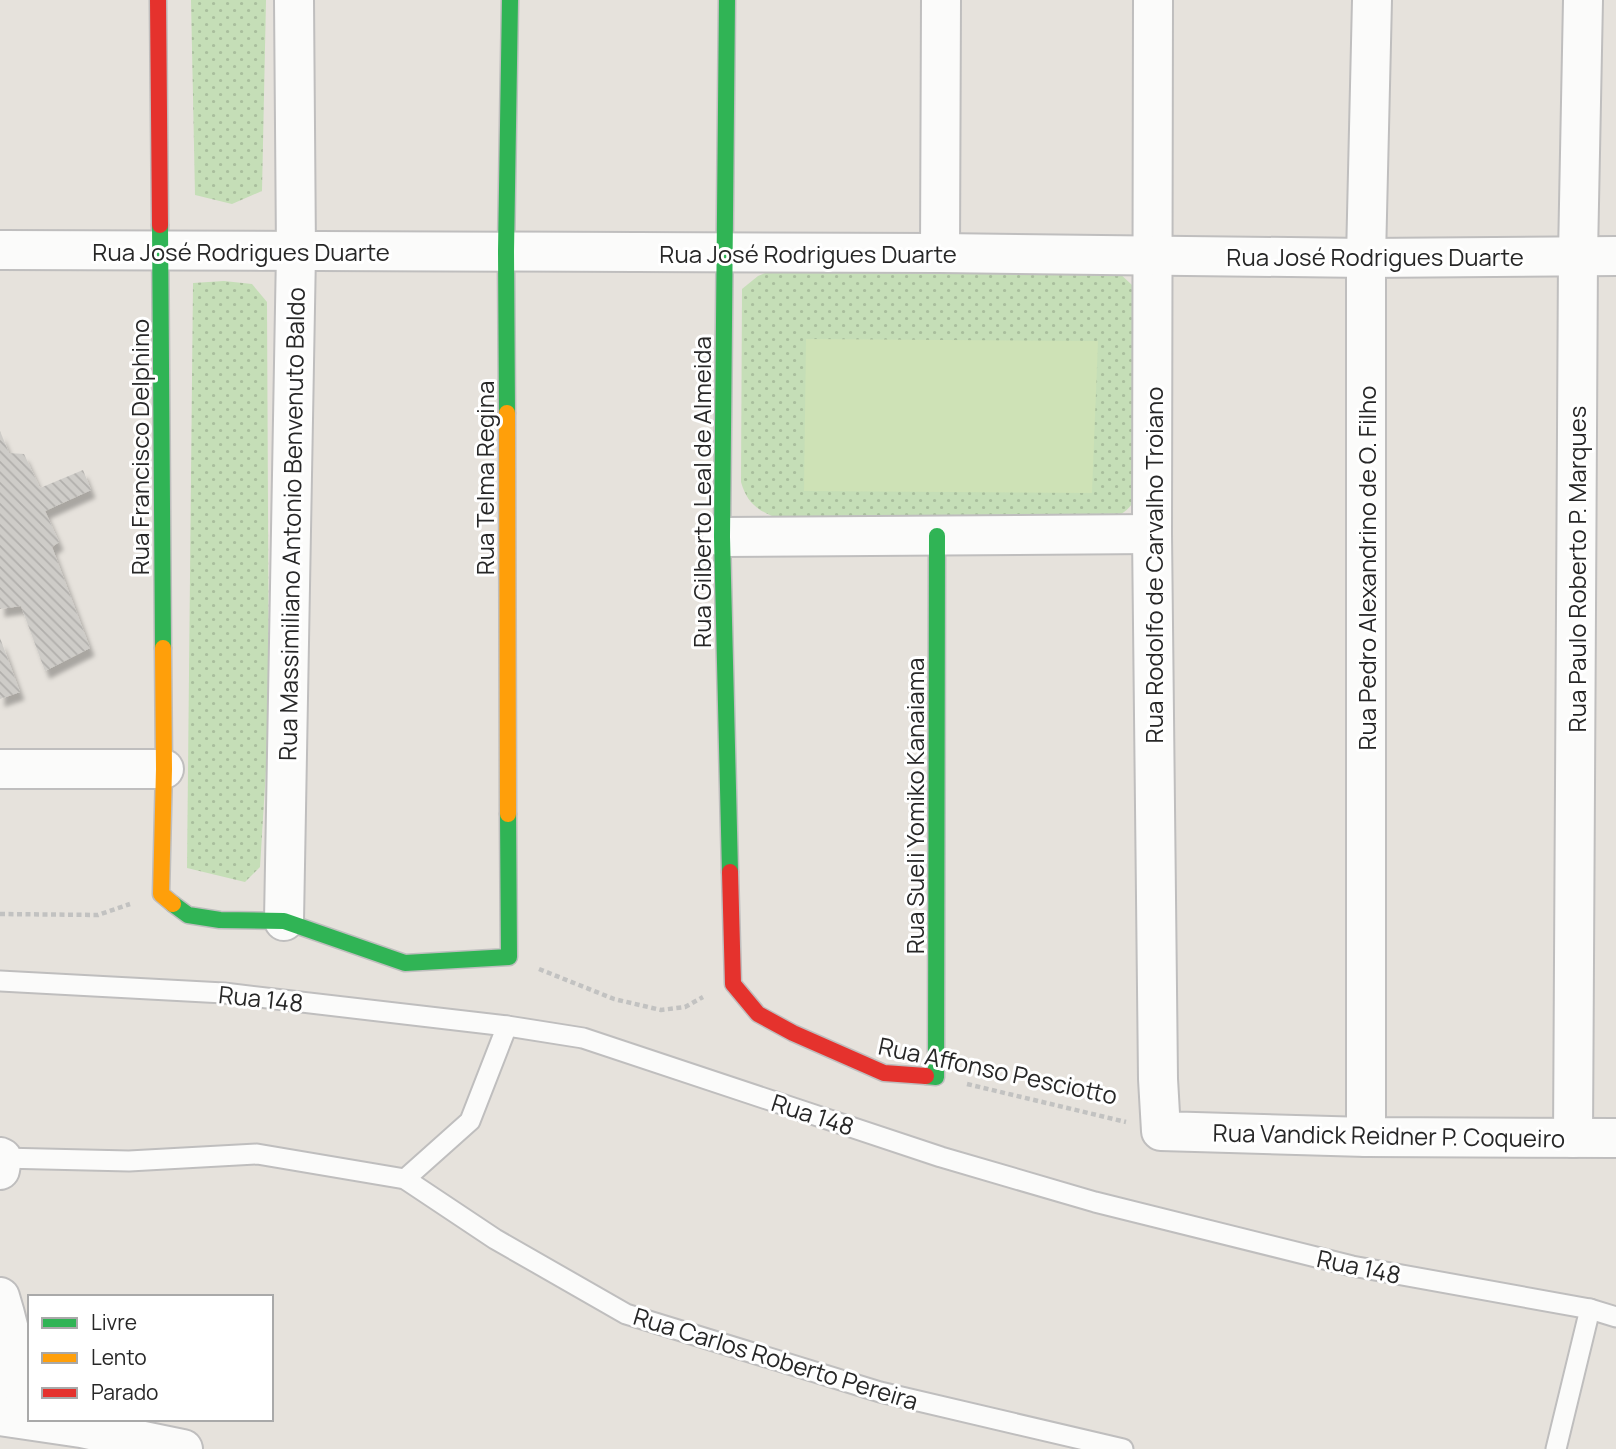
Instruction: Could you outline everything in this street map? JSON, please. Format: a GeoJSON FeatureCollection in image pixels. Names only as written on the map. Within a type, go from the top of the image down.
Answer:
{"type":"FeatureCollection","features":[{"type":"Feature","properties":{"kind":"street","name":"Rua Francisco Delphino"},"geometry":{"type":"LineString","coordinates":[[158,0],[164,769],[161,894]]}},
{"type":"Feature","properties":{"kind":"street","name":"Rua Massimiliano Antonio Benvenuto Baldo"},"geometry":{"type":"LineString","coordinates":[[284,921],[296,252],[294,0]]}},
{"type":"Feature","properties":{"kind":"street","name":"Rua Telma Regina"},"geometry":{"type":"LineString","coordinates":[[509,957],[506,251],[510,0]]}},
{"type":"Feature","properties":{"kind":"street","name":"Rua Gilberto Leal de Almeida"},"geometry":{"type":"LineString","coordinates":[[727,0],[722,537],[733,984]]}},
{"type":"Feature","properties":{"kind":"street"},"geometry":{"type":"LineString","coordinates":[[940,253],[941,0]]}},
{"type":"Feature","properties":{"kind":"street","name":"Rua Rodolfo de Carvalho Troiano"},"geometry":{"type":"LineString","coordinates":[[1153,0],[1152,534],[1158,1079],[1161,1131]]}},
{"type":"Feature","properties":{"kind":"street","name":"Rua Pedro Alexandrino de O. Filho"},"geometry":{"type":"LineString","coordinates":[[1366,1137],[1366,258],[1372,0]]}},
{"type":"Feature","properties":{"kind":"street","name":"Rua Paulo Roberto P. Marques"},"geometry":{"type":"LineString","coordinates":[[1573,1138],[1578,255],[1583,0]]}},
{"type":"Feature","properties":{"kind":"street","name":"Rua José Rodrigues Duarte"},"geometry":{"type":"LineString","coordinates":[[0,250],[1152,254],[1366,258],[1616,256]]}},
{"type":"Feature","properties":{"kind":"street"},"geometry":{"type":"LineString","coordinates":[[722,537],[1152,534]]}},
{"type":"Feature","properties":{"kind":"street","name":"Rua Sueli Yomiko Kanaiama"},"geometry":{"type":"LineString","coordinates":[[936,1077],[937,536]]}},
{"type":"Feature","properties":{"kind":"street"},"geometry":{"type":"LineString","coordinates":[[0,769],[164,769]]}},
{"type":"Feature","properties":{"kind":"street"},"geometry":{"type":"LineString","coordinates":[[161,894],[188,915],[220,920],[284,921],[405,962],[509,957]]}},
{"type":"Feature","properties":{"kind":"street","name":"Rua Affonso Pesciotto"},"geometry":{"type":"LineString","coordinates":[[733,984],[758,1014],[793,1033],[884,1073],[936,1077]]}},
{"type":"Feature","properties":{"kind":"street","name":"Rua Vandick Reidner P. Coqueiro"},"geometry":{"type":"LineString","coordinates":[[1161,1131],[1366,1137],[1616,1138]]}},
{"type":"Feature","properties":{"kind":"street"},"geometry":{"type":"LineString","coordinates":[[0,1297],[10,1328],[18,1375],[8,1417],[79,1438],[183,1449]]}},
{"type":"Feature","properties":{"kind":"lane","name":"Rua 148"},"geometry":{"type":"LineString","coordinates":[[0,981],[224,993],[508,1026],[583,1038],[941,1157],[1095,1202],[1352,1266],[1590,1309],[1616,1317]]}},
{"type":"Feature","properties":{"kind":"lane"},"geometry":{"type":"LineString","coordinates":[[405,1179],[470,1121],[508,1026]]}},
{"type":"Feature","properties":{"kind":"lane","name":"Rua Carlos Roberto Pereira"},"geometry":{"type":"LineString","coordinates":[[1,1162],[129,1161],[257,1154],[405,1179],[495,1238],[626,1314],[880,1392],[1123,1449]]}},
{"type":"Feature","properties":{"kind":"lane"},"geometry":{"type":"LineString","coordinates":[[1556,1449],[1590,1309]]}},
{"type":"Feature","properties":{"kind":"path"},"geometry":{"type":"LineString","coordinates":[[0,914],[98,915],[161,894]]}},
{"type":"Feature","properties":{"kind":"path"},"geometry":{"type":"LineString","coordinates":[[509,957],[614,999],[661,1010],[685,1007],[733,984]]}},
{"type":"Feature","properties":{"kind":"path","name":"Rua Affonso Pesciotto"},"geometry":{"type":"LineString","coordinates":[[936,1077],[1161,1131]]}},
{"type":"Feature","properties":{"kind":"green space"},"geometry":{"type":"Polygon","coordinates":[[[191,0],[266,0],[262,191],[232,204],[195,195],[191,0]]]}},
{"type":"Feature","properties":{"kind":"green space"},"geometry":{"type":"Polygon","coordinates":[[[770,271],[1117,271],[1132,285],[1137,295],[1136,498],[1124,512],[1108,519],[772,516],[761,510],[749,499],[741,482],[742,289],[758,276],[770,271]]]}},
{"type":"Feature","properties":{"kind":"green space"},"geometry":{"type":"Polygon","coordinates":[[[224,281],[252,284],[267,302],[269,721],[260,867],[245,882],[187,868],[193,283],[224,281]]]}},
{"type":"Feature","properties":{"kind":"green space"},"geometry":{"type":"Polygon","coordinates":[[[806,339],[1098,341],[1092,493],[804,491],[806,339]]]}},
{"type":"Feature","properties":{"kind":"building"},"geometry":{"type":"Polygon","coordinates":[[[0,431],[9,453],[24,454],[40,488],[83,470],[91,490],[45,511],[59,542],[52,547],[90,648],[45,671],[21,606],[0,609],[0,431]]]}},
{"type":"Feature","properties":{"kind":"building"},"geometry":{"type":"Polygon","coordinates":[[[0,638],[20,692],[0,699],[0,638]]]}},
{"type":"Feature","properties":{"kind":"traffic: fast"},"geometry":{"type":"LineString","coordinates":[[507,413],[506,251],[510,0]]}},
{"type":"Feature","properties":{"kind":"traffic: fast"},"geometry":{"type":"LineString","coordinates":[[727,0],[722,537],[730,872]]}},
{"type":"Feature","properties":{"kind":"traffic: fast"},"geometry":{"type":"LineString","coordinates":[[160,225],[163,648]]}},
{"type":"Feature","properties":{"kind":"traffic: fast"},"geometry":{"type":"LineString","coordinates":[[926,1076],[936,1077],[937,536]]}},
{"type":"Feature","properties":{"kind":"traffic: fast"},"geometry":{"type":"LineString","coordinates":[[173,904],[188,915],[220,920],[284,921],[405,963],[509,957],[508,814]]}},
{"type":"Feature","properties":{"kind":"traffic: slow"},"geometry":{"type":"LineString","coordinates":[[507,413],[508,814]]}},
{"type":"Feature","properties":{"kind":"traffic: slow"},"geometry":{"type":"LineString","coordinates":[[163,648],[161,894],[173,904]]}},
{"type":"Feature","properties":{"kind":"traffic: jam"},"geometry":{"type":"LineString","coordinates":[[158,0],[160,225]]}},
{"type":"Feature","properties":{"kind":"traffic: jam"},"geometry":{"type":"LineString","coordinates":[[730,872],[733,984],[758,1014],[793,1033],[884,1073],[926,1076]]}}]}
